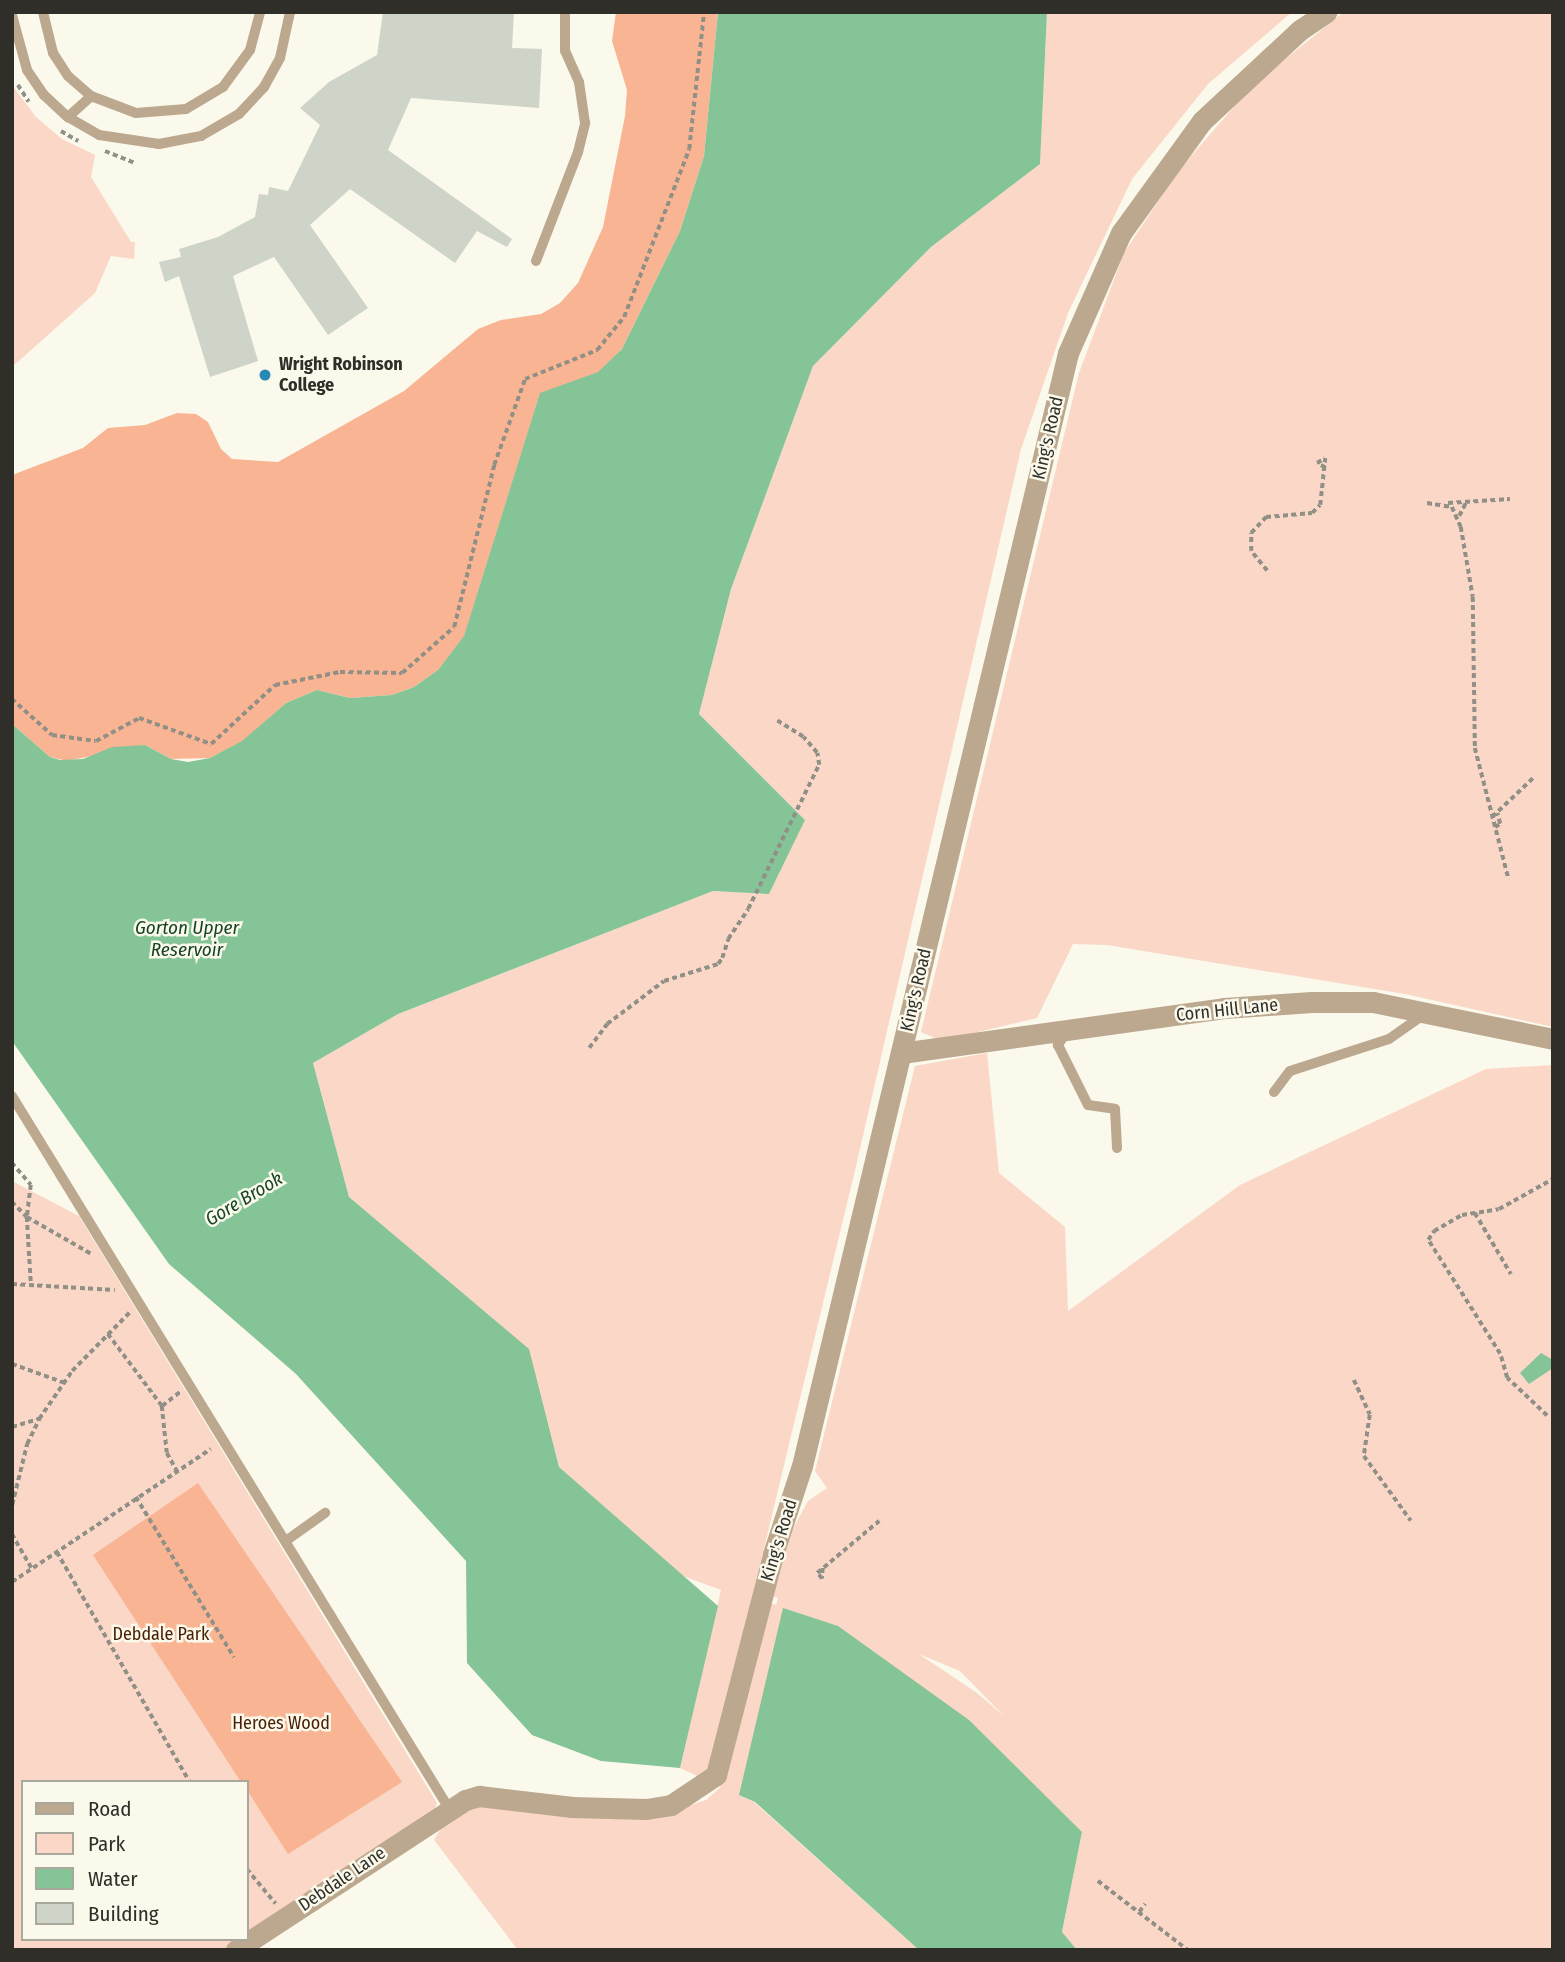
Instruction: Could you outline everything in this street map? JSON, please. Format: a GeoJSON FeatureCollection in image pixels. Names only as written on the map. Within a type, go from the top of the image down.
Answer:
{"type":"FeatureCollection","features":[{"type":"Feature","properties":{"kind":"street","name":"King's Road"},"geometry":{"type":"LineString","coordinates":[[448,1807],[479,1797],[572,1807],[646,1809],[671,1805],[716,1775],[772,1554],[802,1466],[1068,353],[1121,233],[1202,121],[1300,30],[1327,12]]}},
{"type":"Feature","properties":{"kind":"street","name":"Corn Hill Lane"},"geometry":{"type":"LineString","coordinates":[[901,1053],[1224,1008],[1312,1002],[1373,1002],[1428,1011],[1553,1039]]}},
{"type":"Feature","properties":{"kind":"street","name":"Debdale Lane"},"geometry":{"type":"LineString","coordinates":[[236,1950],[448,1807]]}},
{"type":"Feature","properties":{"kind":"lane"},"geometry":{"type":"LineString","coordinates":[[43,12],[53,52],[68,76],[90,96],[136,113],[167,113],[205,100],[242,66],[260,12]]}},
{"type":"Feature","properties":{"kind":"lane"},"geometry":{"type":"LineString","coordinates":[[12,15],[27,70],[44,95],[68,117],[99,135],[132,144],[159,144],[201,136],[239,114],[264,87],[280,58],[290,12]]}},
{"type":"Feature","properties":{"kind":"lane"},"geometry":{"type":"LineString","coordinates":[[536,261],[578,152],[585,122],[579,82],[565,51],[565,12]]}},
{"type":"Feature","properties":{"kind":"lane"},"geometry":{"type":"LineString","coordinates":[[68,117],[90,96]]}},
{"type":"Feature","properties":{"kind":"lane"},"geometry":{"type":"LineString","coordinates":[[1274,1091],[1290,1072],[1389,1039],[1410,1028],[1428,1011]]}},
{"type":"Feature","properties":{"kind":"lane"},"geometry":{"type":"LineString","coordinates":[[1068,1029],[1058,1045],[1088,1105],[1115,1109],[1117,1147]]}},
{"type":"Feature","properties":{"kind":"lane"},"geometry":{"type":"LineString","coordinates":[[12,1096],[287,1540],[448,1807]]}},
{"type":"Feature","properties":{"kind":"lane"},"geometry":{"type":"LineString","coordinates":[[287,1540],[324,1513]]}},
{"type":"Feature","properties":{"kind":"path"},"geometry":{"type":"LineString","coordinates":[[12,699],[52,735],[96,741],[139,718],[211,744],[275,685],[340,672],[402,673],[454,627],[494,465],[525,379],[597,350],[624,317],[689,149],[704,12]]}},
{"type":"Feature","properties":{"kind":"path"},"geometry":{"type":"LineString","coordinates":[[1267,571],[1251,551],[1249,540],[1256,523],[1277,514],[1312,513],[1320,505],[1325,468]]}},
{"type":"Feature","properties":{"kind":"path"},"geometry":{"type":"LineString","coordinates":[[1426,503],[1510,499]]}},
{"type":"Feature","properties":{"kind":"path"},"geometry":{"type":"LineString","coordinates":[[1468,501],[1460,506],[1458,518],[1473,597],[1475,748],[1500,824],[1495,827],[1509,880]]}},
{"type":"Feature","properties":{"kind":"path"},"geometry":{"type":"LineString","coordinates":[[1446,503],[1458,518]]}},
{"type":"Feature","properties":{"kind":"path"},"geometry":{"type":"LineString","coordinates":[[589,1048],[607,1024],[664,981],[718,964],[727,939],[748,909],[819,765],[817,753],[803,737],[776,720]]}},
{"type":"Feature","properties":{"kind":"path"},"geometry":{"type":"LineString","coordinates":[[1495,815],[1533,778]]}},
{"type":"Feature","properties":{"kind":"path"},"geometry":{"type":"LineString","coordinates":[[12,1163],[31,1185],[27,1217],[31,1283]]}},
{"type":"Feature","properties":{"kind":"path"},"geometry":{"type":"LineString","coordinates":[[1547,1416],[1507,1378],[1500,1354],[1429,1245],[1434,1231],[1475,1213],[1499,1209],[1553,1179]]}},
{"type":"Feature","properties":{"kind":"path"},"geometry":{"type":"LineString","coordinates":[[12,1202],[27,1217],[94,1256]]}},
{"type":"Feature","properties":{"kind":"path"},"geometry":{"type":"LineString","coordinates":[[1475,1213],[1511,1274]]}},
{"type":"Feature","properties":{"kind":"path"},"geometry":{"type":"LineString","coordinates":[[110,1279],[131,1312]]}},
{"type":"Feature","properties":{"kind":"path"},"geometry":{"type":"LineString","coordinates":[[12,1284],[133,1291]]}},
{"type":"Feature","properties":{"kind":"path"},"geometry":{"type":"LineString","coordinates":[[12,1505],[27,1444],[38,1419],[108,1334],[131,1312],[142,1306]]}},
{"type":"Feature","properties":{"kind":"path"},"geometry":{"type":"LineString","coordinates":[[108,1334],[162,1406],[167,1452],[177,1471]]}},
{"type":"Feature","properties":{"kind":"path"},"geometry":{"type":"LineString","coordinates":[[12,1364],[65,1383]]}},
{"type":"Feature","properties":{"kind":"path"},"geometry":{"type":"LineString","coordinates":[[1354,1380],[1370,1415],[1364,1455],[1411,1521]]}},
{"type":"Feature","properties":{"kind":"path"},"geometry":{"type":"LineString","coordinates":[[162,1406],[190,1384]]}},
{"type":"Feature","properties":{"kind":"path"},"geometry":{"type":"LineString","coordinates":[[12,1427],[38,1419]]}},
{"type":"Feature","properties":{"kind":"path"},"geometry":{"type":"LineString","coordinates":[[12,1582],[225,1440]]}},
{"type":"Feature","properties":{"kind":"path"},"geometry":{"type":"LineString","coordinates":[[136,1497],[234,1657]]}},
{"type":"Feature","properties":{"kind":"path"},"geometry":{"type":"LineString","coordinates":[[823,1568],[879,1521]]}},
{"type":"Feature","properties":{"kind":"path"},"geometry":{"type":"LineString","coordinates":[[12,1534],[32,1568]]}},
{"type":"Feature","properties":{"kind":"path"},"geometry":{"type":"LineString","coordinates":[[57,1552],[189,1780]]}},
{"type":"Feature","properties":{"kind":"path"},"geometry":{"type":"LineString","coordinates":[[248,1870],[286,1916]]}},
{"type":"Feature","properties":{"kind":"path"},"geometry":{"type":"LineString","coordinates":[[1098,1881],[1188,1950]]}},
{"type":"Feature","properties":{"kind":"path"},"geometry":{"type":"LineString","coordinates":[[1139,1912],[1145,1904]]}},
{"type":"Feature","properties":{"kind":"green space"},"geometry":{"type":"Polygon","coordinates":[[[616,12],[718,12],[704,156],[680,231],[622,349],[599,372],[540,394],[464,637],[438,670],[414,687],[392,695],[350,698],[317,690],[286,703],[243,741],[210,758],[171,759],[145,745],[67,761],[50,757],[12,724],[12,475],[83,448],[108,428],[145,425],[177,413],[196,414],[208,422],[221,449],[232,459],[278,462],[404,391],[478,329],[501,320],[541,314],[560,303],[578,283],[603,227],[625,116],[627,90],[612,41],[616,12]]]}},
{"type":"Feature","properties":{"kind":"green space"},"geometry":{"type":"Polygon","coordinates":[[[1047,12],[1292,12],[1208,84],[1132,179],[1068,313],[1021,449],[856,1166],[752,1598],[776,1605],[778,1598],[767,1595],[788,1538],[808,1501],[827,1488],[815,1471],[915,1066],[987,1053],[999,1173],[1065,1227],[1068,1311],[1240,1185],[1486,1069],[1553,1065],[1553,1950],[1077,1950],[1062,1933],[1082,1832],[739,1795],[754,1802],[919,1950],[518,1950],[434,1840],[444,1823],[477,1805],[656,1817],[706,1800],[721,1787],[680,1768],[721,1590],[683,1576],[559,1467],[528,1349],[349,1197],[313,1063],[398,1014],[713,891],[769,894],[805,820],[699,714],[731,589],[813,366],[931,247],[1040,164],[1047,12]],[[919,1654],[977,1693],[1004,1716],[960,1671],[919,1654]]]}},
{"type":"Feature","properties":{"kind":"green space"},"geometry":{"type":"Polygon","coordinates":[[[1344,12],[1553,12],[1553,1027],[1405,994],[1107,945],[1073,944],[1037,1018],[941,1041],[921,1032],[1079,373],[1124,253],[1179,170],[1253,85],[1344,12]]]}},
{"type":"Feature","properties":{"kind":"green space"},"geometry":{"type":"Polygon","coordinates":[[[12,85],[36,117],[62,139],[95,155],[91,177],[131,242],[135,242],[134,259],[111,256],[95,293],[12,367],[12,85]]]}},
{"type":"Feature","properties":{"kind":"green space","name":"Debdale Park"},"geometry":{"type":"Polygon","coordinates":[[[12,1181],[79,1216],[437,1803],[435,1808],[248,1934],[248,1780],[21,1780],[21,1941],[237,1941],[224,1950],[12,1950],[12,1181]]]}},
{"type":"Feature","properties":{"kind":"green space","name":"Heroes Wood"},"geometry":{"type":"Polygon","coordinates":[[[198,1483],[402,1782],[288,1854],[248,1792],[248,1780],[240,1780],[93,1555],[198,1483]]]}},
{"type":"Feature","properties":{"kind":"water","name":"Gorton Upper Reservoir"},"geometry":{"type":"Polygon","coordinates":[[[718,12],[1047,12],[1040,164],[931,247],[813,366],[731,589],[699,714],[805,820],[769,894],[713,891],[398,1014],[313,1063],[349,1197],[529,1349],[559,1467],[718,1606],[680,1768],[601,1761],[532,1735],[467,1663],[466,1561],[296,1374],[169,1264],[12,1041],[12,724],[50,757],[60,760],[83,759],[112,747],[145,745],[171,759],[188,762],[210,758],[242,741],[286,703],[317,690],[350,698],[392,695],[414,687],[438,670],[464,636],[540,393],[598,372],[622,349],[680,231],[704,156],[718,12]]]}},
{"type":"Feature","properties":{"kind":"water"},"geometry":{"type":"Polygon","coordinates":[[[1541,1353],[1553,1360],[1553,1368],[1529,1384],[1520,1373],[1541,1353]]]}},
{"type":"Feature","properties":{"kind":"water"},"geometry":{"type":"Polygon","coordinates":[[[783,1608],[838,1626],[969,1720],[1082,1832],[1062,1932],[1077,1950],[919,1950],[755,1802],[739,1795],[783,1608]]]}},
{"type":"Feature","properties":{"kind":"building"},"geometry":{"type":"Polygon","coordinates":[[[383,12],[514,12],[512,48],[542,49],[539,108],[411,98],[388,150],[512,239],[507,247],[477,231],[455,263],[350,189],[310,225],[368,308],[328,335],[274,257],[233,276],[258,361],[210,377],[179,276],[165,282],[159,262],[181,257],[179,249],[218,237],[255,217],[259,194],[268,195],[269,187],[288,191],[320,125],[300,108],[329,82],[377,55],[383,12]]]}},
{"type":"Feature","properties":{"kind":"place","name":"Wright Robinson College"},"geometry":{"type":"Point","coordinates":[265,375]}},
{"type":"Feature","properties":{"kind":"water label","name":"Gore Brook"},"geometry":{"type":"Point","coordinates":[244,1199]}}]}
